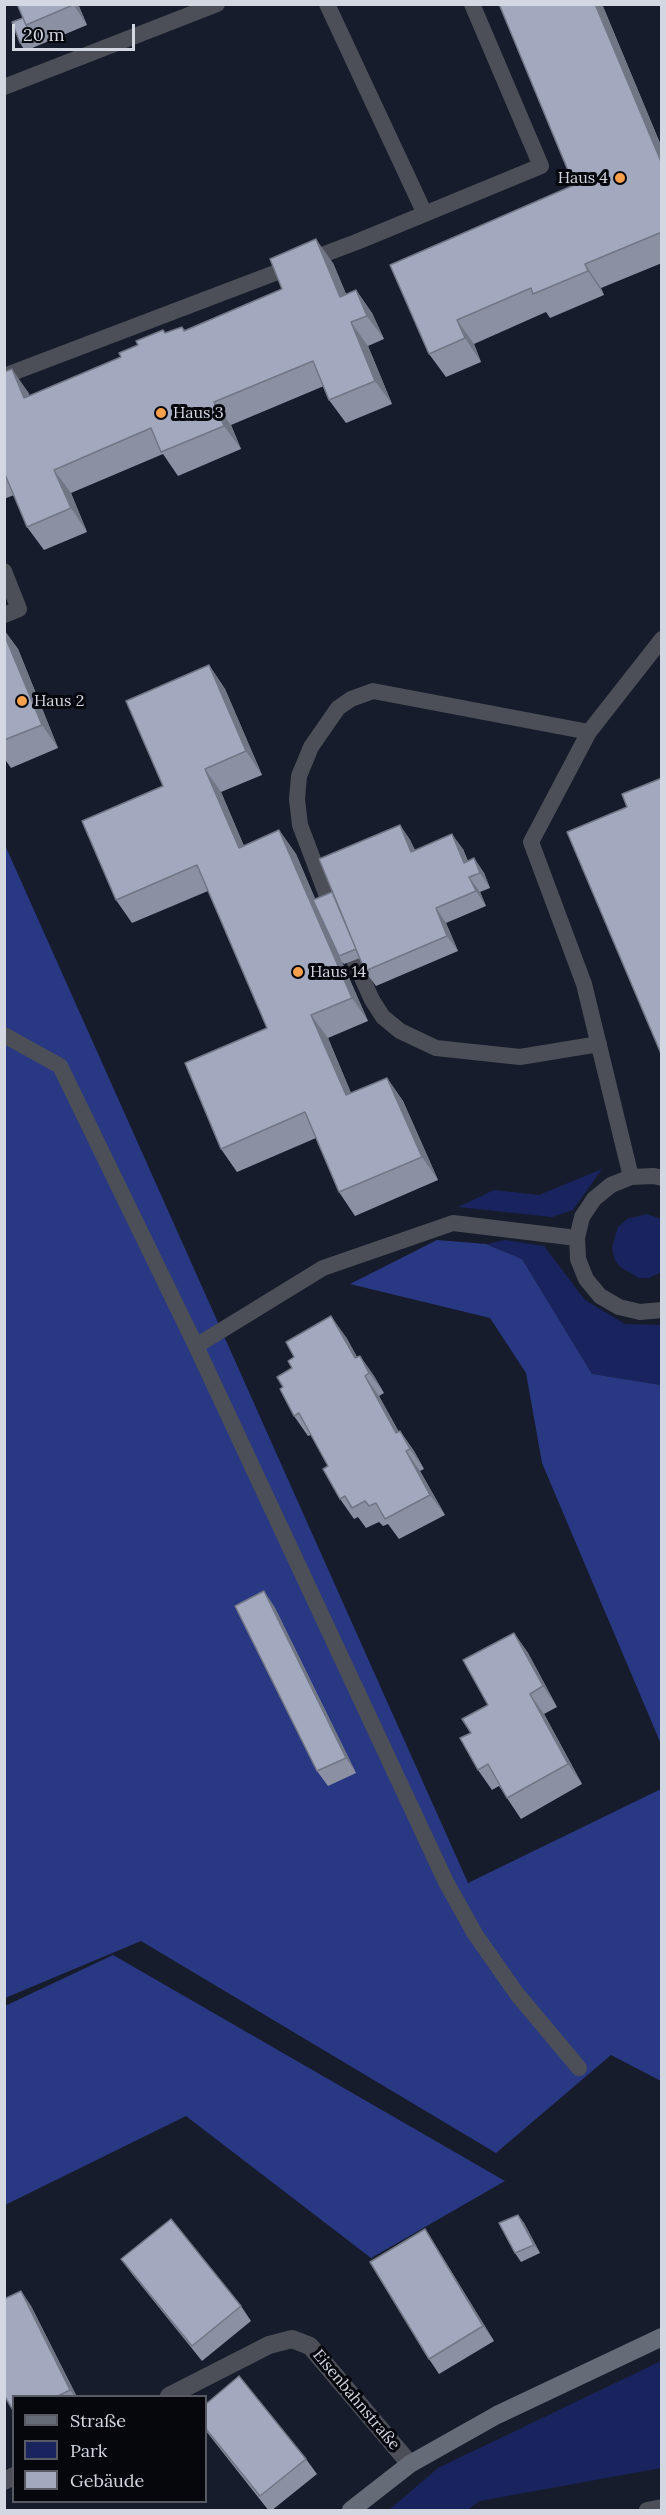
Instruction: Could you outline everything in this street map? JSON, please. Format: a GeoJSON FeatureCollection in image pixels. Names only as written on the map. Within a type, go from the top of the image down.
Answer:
{"type":"FeatureCollection","features":[{"type":"Feature","properties":{"kind":"street","name":"Eisenbahnstraße"},"geometry":{"type":"LineString","coordinates":[[351,2511],[410,2464],[497,2415],[662,2337]]}},
{"type":"Feature","properties":{"kind":"street","name":"Eisenbahnstraße"},"geometry":{"type":"LineString","coordinates":[[173,2395],[269,2345],[292,2339],[310,2346],[410,2464]]}},
{"type":"Feature","properties":{"kind":"lane"},"geometry":{"type":"LineString","coordinates":[[4,87],[217,4]]}},
{"type":"Feature","properties":{"kind":"lane"},"geometry":{"type":"LineString","coordinates":[[327,4],[425,214]]}},
{"type":"Feature","properties":{"kind":"lane"},"geometry":{"type":"LineString","coordinates":[[4,376],[425,214],[541,166],[472,4]]}},
{"type":"Feature","properties":{"kind":"lane"},"geometry":{"type":"LineString","coordinates":[[4,571],[19,609],[4,615]]}},
{"type":"Feature","properties":{"kind":"lane"},"geometry":{"type":"LineString","coordinates":[[631,1178],[584,984],[531,842],[589,732],[662,639]]}},
{"type":"Feature","properties":{"kind":"lane"},"geometry":{"type":"LineString","coordinates":[[330,904],[300,825],[297,799],[299,776],[311,747],[338,708],[351,699],[373,691],[589,732]]}},
{"type":"Feature","properties":{"kind":"lane"},"geometry":{"type":"LineString","coordinates":[[354,960],[372,1000],[383,1017],[400,1031],[436,1048],[520,1057],[598,1044]]}},
{"type":"Feature","properties":{"kind":"lane"},"geometry":{"type":"LineString","coordinates":[[4,1035],[60,1066],[196,1346],[446,1882],[475,1934],[517,1994],[579,2068]]}},
{"type":"Feature","properties":{"kind":"lane"},"geometry":{"type":"LineString","coordinates":[[662,1179],[654,1176],[631,1178],[611,1185],[594,1199],[582,1217],[577,1238],[578,1259],[586,1279],[600,1296],[619,1307],[640,1312],[662,1310]]}},
{"type":"Feature","properties":{"kind":"lane"},"geometry":{"type":"LineString","coordinates":[[196,1346],[323,1268],[453,1222],[577,1238]]}},
{"type":"Feature","properties":{"kind":"lane"},"geometry":{"type":"LineString","coordinates":[[647,2511],[662,2506]]}},
{"type":"Feature","properties":{"kind":"green space"},"geometry":{"type":"Polygon","coordinates":[[[602,1169],[573,1210],[552,1217],[458,1207],[494,1190],[539,1195],[602,1169]]]}},
{"type":"Feature","properties":{"kind":"green space"},"geometry":{"type":"Polygon","coordinates":[[[647,1214],[661,1219],[661,1272],[649,1278],[639,1278],[620,1267],[614,1258],[612,1247],[618,1227],[627,1219],[647,1214]]]}},
{"type":"Feature","properties":{"kind":"green space"},"geometry":{"type":"Polygon","coordinates":[[[505,1240],[544,1246],[585,1300],[625,1324],[661,1325],[661,1385],[592,1374],[522,1259],[487,1244],[505,1240]]]}},
{"type":"Feature","properties":{"kind":"green space"},"geometry":{"type":"Polygon","coordinates":[[[661,2361],[661,2468],[480,2501],[467,2510],[389,2510],[438,2468],[661,2361]]]}},
{"type":"Feature","properties":{"kind":"shaded area"},"geometry":{"type":"Polygon","coordinates":[[[4,843],[468,1883],[661,1789],[661,2081],[611,2055],[496,2153],[141,1941],[5,1998],[4,843]]]}},
{"type":"Feature","properties":{"kind":"shaded area"},"geometry":{"type":"Polygon","coordinates":[[[437,1240],[486,1244],[522,1259],[592,1374],[661,1385],[661,1744],[542,1463],[526,1373],[490,1318],[350,1284],[437,1240]]]}},
{"type":"Feature","properties":{"kind":"shaded area"},"geometry":{"type":"Polygon","coordinates":[[[113,1955],[505,2181],[371,2258],[186,2116],[5,2205],[5,2006],[113,1955]]]}},
{"type":"Feature","properties":{"kind":"building"},"geometry":{"type":"Polygon","coordinates":[[[17,4],[73,4],[73,5],[26,25],[17,4]]]}},
{"type":"Feature","properties":{"kind":"building","name":"Haus 4"},"geometry":{"type":"Polygon","coordinates":[[[499,4],[595,4],[662,164],[662,232],[585,264],[588,271],[533,294],[531,288],[457,320],[465,338],[429,354],[390,265],[574,185],[499,4]]]}},
{"type":"Feature","properties":{"kind":"building"},"geometry":{"type":"Polygon","coordinates":[[[23,18],[34,37],[20,43],[12,22],[23,18]]]}},
{"type":"Feature","properties":{"kind":"building","name":"Haus 3"},"geometry":{"type":"Polygon","coordinates":[[[316,239],[340,297],[356,290],[367,316],[351,322],[375,381],[329,400],[313,361],[214,402],[224,426],[161,452],[151,428],[54,470],[71,508],[27,527],[4,472],[4,372],[12,369],[24,398],[121,357],[119,353],[138,345],[136,341],[163,330],[165,333],[182,327],[184,331],[282,289],[270,259],[316,239]]]}},
{"type":"Feature","properties":{"kind":"building"},"geometry":{"type":"Polygon","coordinates":[[[4,634],[42,725],[4,740],[4,634]]]}},
{"type":"Feature","properties":{"kind":"building","name":"Haus 14"},"geometry":{"type":"Polygon","coordinates":[[[209,665],[246,751],[205,769],[239,848],[279,830],[352,998],[311,1015],[346,1095],[387,1078],[422,1157],[339,1192],[305,1112],[221,1149],[185,1063],[267,1028],[197,865],[116,900],[82,821],[163,786],[126,701],[209,665]]]}},
{"type":"Feature","properties":{"kind":"building"},"geometry":{"type":"Polygon","coordinates":[[[662,778],[662,1056],[567,832],[627,807],[622,794],[662,778]]]}},
{"type":"Feature","properties":{"kind":"building"},"geometry":{"type":"Polygon","coordinates":[[[400,825],[411,852],[452,834],[464,863],[474,858],[480,873],[469,877],[476,891],[436,908],[447,936],[365,971],[319,859],[400,825]]]}},
{"type":"Feature","properties":{"kind":"building"},"geometry":{"type":"Polygon","coordinates":[[[332,892],[356,949],[339,956],[313,900],[332,892]]]}},
{"type":"Feature","properties":{"kind":"building"},"geometry":{"type":"Polygon","coordinates":[[[331,1316],[355,1358],[360,1356],[369,1373],[365,1376],[396,1433],[400,1431],[410,1449],[406,1451],[430,1495],[385,1519],[376,1503],[369,1506],[365,1501],[352,1508],[345,1496],[340,1499],[323,1469],[328,1466],[299,1413],[294,1416],[280,1389],[283,1387],[277,1377],[292,1368],[288,1361],[294,1357],[286,1342],[331,1316]]]}},
{"type":"Feature","properties":{"kind":"building"},"geometry":{"type":"Polygon","coordinates":[[[264,1591],[346,1758],[317,1771],[235,1606],[264,1591]]]}},
{"type":"Feature","properties":{"kind":"building"},"geometry":{"type":"Polygon","coordinates":[[[514,1633],[543,1686],[530,1694],[568,1764],[507,1798],[488,1764],[478,1770],[460,1738],[471,1733],[462,1719],[488,1705],[463,1660],[514,1633]]]}},
{"type":"Feature","properties":{"kind":"building"},"geometry":{"type":"Polygon","coordinates":[[[518,2215],[534,2245],[515,2253],[499,2223],[518,2215]]]}},
{"type":"Feature","properties":{"kind":"building"},"geometry":{"type":"Polygon","coordinates":[[[171,2219],[241,2306],[192,2346],[121,2259],[171,2219]]]}},
{"type":"Feature","properties":{"kind":"building"},"geometry":{"type":"Polygon","coordinates":[[[425,2229],[483,2326],[429,2359],[370,2262],[425,2229]]]}},
{"type":"Feature","properties":{"kind":"building"},"geometry":{"type":"Polygon","coordinates":[[[21,2291],[70,2390],[60,2395],[12,2395],[12,2409],[4,2395],[4,2299],[21,2291]]]}},
{"type":"Feature","properties":{"kind":"building"},"geometry":{"type":"Polygon","coordinates":[[[239,2376],[306,2459],[260,2496],[207,2430],[207,2403],[239,2376]]]}},
{"type":"Feature","properties":{"kind":"place","name":"Haus 4"},"geometry":{"type":"Point","coordinates":[620,178]}},
{"type":"Feature","properties":{"kind":"place","name":"Haus 3"},"geometry":{"type":"Point","coordinates":[161,413]}},
{"type":"Feature","properties":{"kind":"place","name":"Haus 2"},"geometry":{"type":"Point","coordinates":[22,701]}},
{"type":"Feature","properties":{"kind":"place","name":"Haus 14"},"geometry":{"type":"Point","coordinates":[298,972]}}]}
